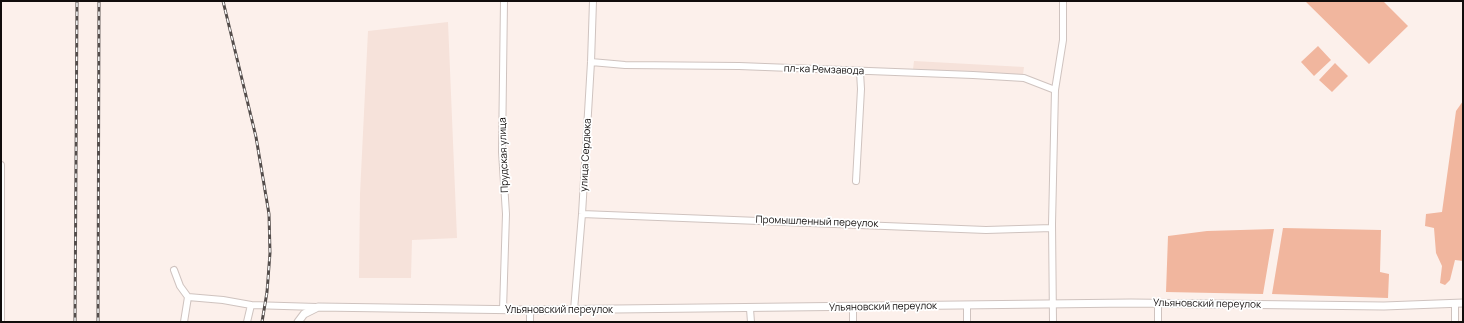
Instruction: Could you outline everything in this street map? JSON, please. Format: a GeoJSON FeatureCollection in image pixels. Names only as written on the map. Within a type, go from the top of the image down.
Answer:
{"type":"FeatureCollection","features":[{"type":"Feature","properties":{"kind":"main road","name":"Ульяновский переулок"},"geometry":{"type":"LineString","coordinates":[[298,322],[304,314],[318,307],[574,310],[1158,303],[1384,306],[1463,303]]}},
{"type":"Feature","properties":{"kind":"street","name":"Прудская улица"},"geometry":{"type":"LineString","coordinates":[[504,1],[502,152],[506,214],[504,310]]}},
{"type":"Feature","properties":{"kind":"street","name":"улица Сердюка"},"geometry":{"type":"LineString","coordinates":[[574,310],[582,214],[593,1]]}},
{"type":"Feature","properties":{"kind":"street"},"geometry":{"type":"LineString","coordinates":[[1053,322],[1052,228],[1055,90],[1063,40],[1063,1]]}},
{"type":"Feature","properties":{"kind":"street","name":"пл-ка Ремзавода"},"geometry":{"type":"LineString","coordinates":[[591,62],[625,65],[739,66],[1024,78],[1055,90]]}},
{"type":"Feature","properties":{"kind":"street"},"geometry":{"type":"LineString","coordinates":[[856,181],[861,89],[860,72]]}},
{"type":"Feature","properties":{"kind":"street"},"geometry":{"type":"LineString","coordinates":[[1,165],[1,322]]}},
{"type":"Feature","properties":{"kind":"street","name":"Промышленный переулок"},"geometry":{"type":"LineString","coordinates":[[582,214],[986,230],[1052,228]]}},
{"type":"Feature","properties":{"kind":"street"},"geometry":{"type":"LineString","coordinates":[[174,270],[180,286],[188,297],[184,322]]}},
{"type":"Feature","properties":{"kind":"street"},"geometry":{"type":"LineString","coordinates":[[188,297],[223,300],[251,305],[318,307]]}},
{"type":"Feature","properties":{"kind":"street"},"geometry":{"type":"LineString","coordinates":[[1158,303],[1158,322]]}},
{"type":"Feature","properties":{"kind":"street"},"geometry":{"type":"LineString","coordinates":[[1454,304],[1455,322]]}},
{"type":"Feature","properties":{"kind":"street"},"geometry":{"type":"LineString","coordinates":[[247,322],[251,305]]}},
{"type":"Feature","properties":{"kind":"street"},"geometry":{"type":"LineString","coordinates":[[967,306],[967,322]]}},
{"type":"Feature","properties":{"kind":"street"},"geometry":{"type":"LineString","coordinates":[[853,307],[853,322]]}},
{"type":"Feature","properties":{"kind":"street"},"geometry":{"type":"LineString","coordinates":[[750,309],[750,322]]}},
{"type":"Feature","properties":{"kind":"street"},"geometry":{"type":"LineString","coordinates":[[530,310],[530,322]]}},
{"type":"Feature","properties":{"kind":"shaded area"},"geometry":{"type":"Polygon","coordinates":[[[1305,1],[1383,1],[1408,26],[1369,64],[1305,1]]]}},
{"type":"Feature","properties":{"kind":"shaded area"},"geometry":{"type":"Polygon","coordinates":[[[448,22],[457,238],[412,240],[411,278],[359,278],[360,194],[368,31],[448,22]]]}},
{"type":"Feature","properties":{"kind":"shaded area"},"geometry":{"type":"Polygon","coordinates":[[[1318,46],[1331,60],[1314,76],[1301,62],[1318,46]]]}},
{"type":"Feature","properties":{"kind":"shaded area"},"geometry":{"type":"Polygon","coordinates":[[[914,61],[1024,67],[1023,75],[913,69],[914,61]]]}},
{"type":"Feature","properties":{"kind":"shaded area"},"geometry":{"type":"Polygon","coordinates":[[[1335,63],[1348,76],[1332,92],[1319,80],[1335,63]]]}},
{"type":"Feature","properties":{"kind":"shaded area"},"geometry":{"type":"Polygon","coordinates":[[[1463,101],[1463,261],[1455,260],[1450,280],[1445,285],[1440,283],[1442,266],[1436,253],[1434,228],[1425,226],[1426,214],[1442,212],[1456,111],[1463,101]]]}},
{"type":"Feature","properties":{"kind":"shaded area"},"geometry":{"type":"Polygon","coordinates":[[[1283,228],[1381,230],[1380,272],[1389,274],[1388,298],[1272,294],[1283,228]]]}},
{"type":"Feature","properties":{"kind":"shaded area"},"geometry":{"type":"Polygon","coordinates":[[[1274,229],[1263,294],[1166,292],[1168,236],[1207,231],[1274,229]]]}},
{"type":"Feature","properties":{"kind":"railway"},"geometry":{"type":"LineString","coordinates":[[75,322],[77,1]]}},
{"type":"Feature","properties":{"kind":"railway"},"geometry":{"type":"LineString","coordinates":[[98,322],[99,1]]}},
{"type":"Feature","properties":{"kind":"railway"},"geometry":{"type":"LineString","coordinates":[[223,1],[256,137],[269,214],[270,253],[267,292],[262,322]]}}]}
